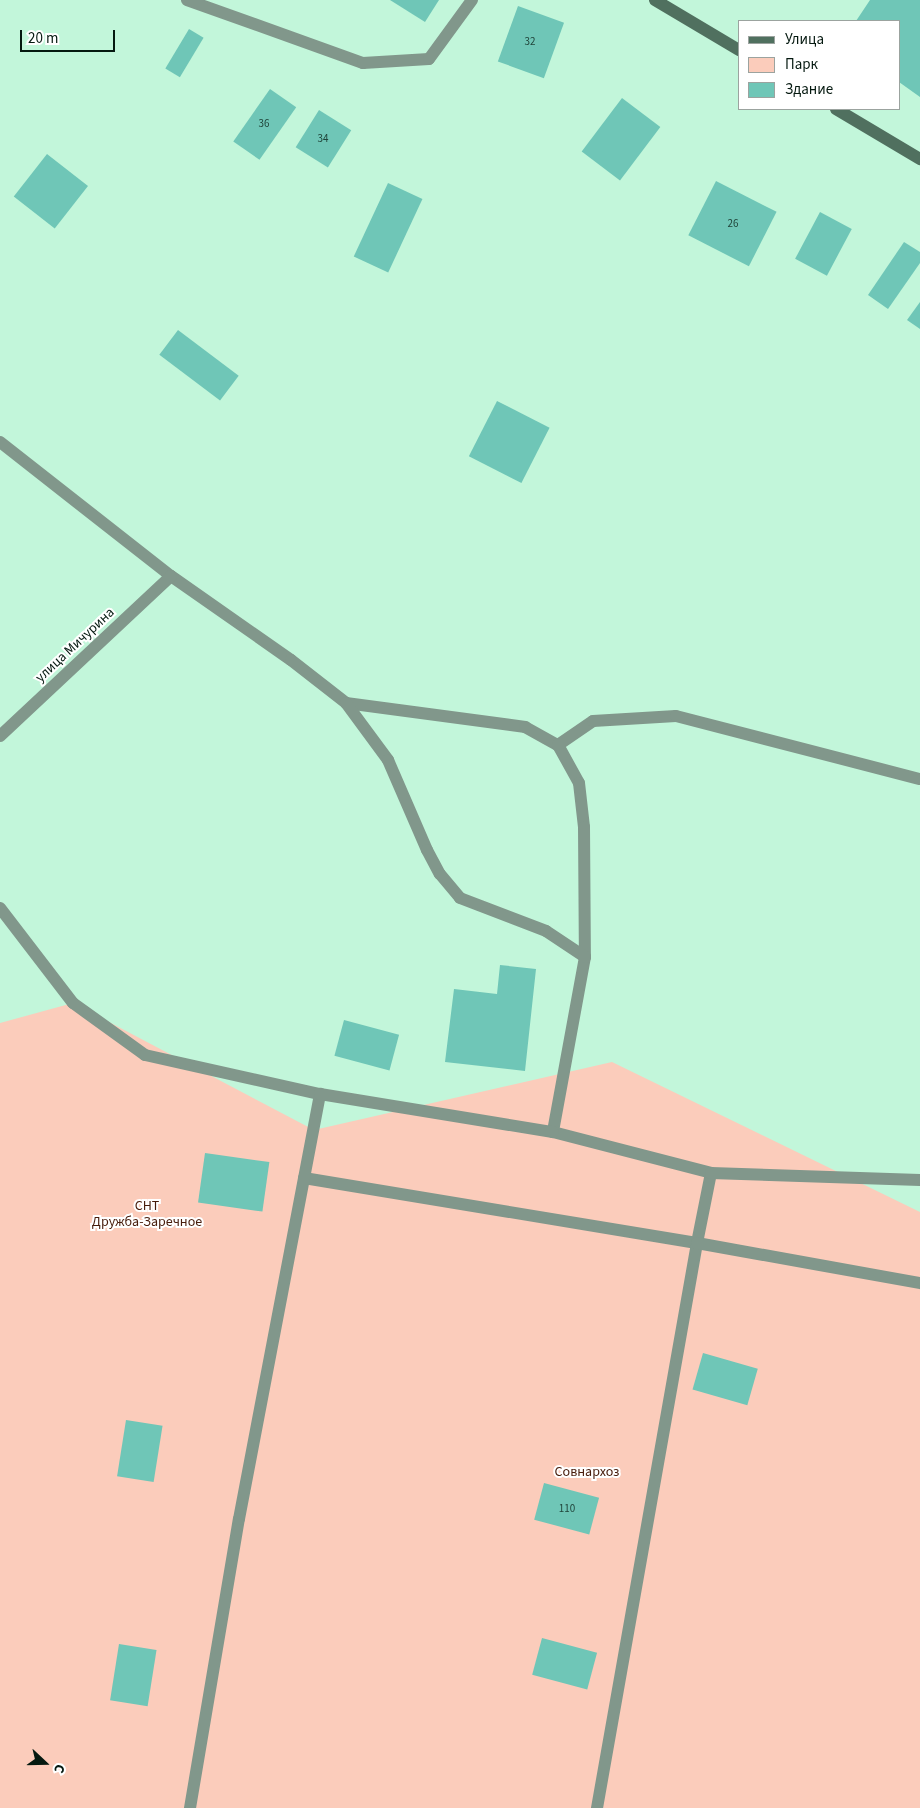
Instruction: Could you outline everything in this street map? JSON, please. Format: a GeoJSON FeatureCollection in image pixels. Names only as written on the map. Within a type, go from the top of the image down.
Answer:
{"type":"FeatureCollection","features":[{"type":"Feature","properties":{"kind":"street"},"geometry":{"type":"LineString","coordinates":[[187,0],[363,63],[429,59],[472,0]]}},
{"type":"Feature","properties":{"kind":"street"},"geometry":{"type":"LineString","coordinates":[[654,0],[738,49]]}},
{"type":"Feature","properties":{"kind":"street"},"geometry":{"type":"LineString","coordinates":[[838,110],[920,159]]}},
{"type":"Feature","properties":{"kind":"street"},"geometry":{"type":"LineString","coordinates":[[0,442],[171,576],[291,660],[346,702],[388,760],[427,850],[440,874],[460,898],[546,931],[585,957]]}},
{"type":"Feature","properties":{"kind":"street","name":"улица Мичурина"},"geometry":{"type":"LineString","coordinates":[[0,736],[171,576]]}},
{"type":"Feature","properties":{"kind":"street"},"geometry":{"type":"LineString","coordinates":[[346,702],[526,727],[558,745],[579,783],[584,827],[585,957],[552,1132]]}},
{"type":"Feature","properties":{"kind":"street"},"geometry":{"type":"LineString","coordinates":[[558,745],[594,721],[676,716],[920,779]]}},
{"type":"Feature","properties":{"kind":"street"},"geometry":{"type":"LineString","coordinates":[[0,908],[73,1003],[145,1055],[320,1094],[552,1132],[711,1173],[920,1180]]}},
{"type":"Feature","properties":{"kind":"street"},"geometry":{"type":"LineString","coordinates":[[190,1808],[239,1519],[320,1094]]}},
{"type":"Feature","properties":{"kind":"street"},"geometry":{"type":"LineString","coordinates":[[597,1808],[711,1173]]}},
{"type":"Feature","properties":{"kind":"street"},"geometry":{"type":"LineString","coordinates":[[304,1178],[697,1243],[920,1284]]}},
{"type":"Feature","properties":{"kind":"green space","name":"Совнархоз"},"geometry":{"type":"Polygon","coordinates":[[[73,1003],[314,1130],[612,1062],[920,1212],[920,1808],[0,1808],[0,1023],[73,1003]]]}},
{"type":"Feature","properties":{"kind":"building"},"geometry":{"type":"Polygon","coordinates":[[[390,0],[439,0],[425,22],[390,0]]]}},
{"type":"Feature","properties":{"kind":"building"},"geometry":{"type":"Polygon","coordinates":[[[870,0],[920,0],[920,97],[900,83],[900,20],[857,20],[870,0]]]}},
{"type":"Feature","properties":{"kind":"building"},"geometry":{"type":"Polygon","coordinates":[[[518,6],[564,23],[544,78],[498,61],[518,6]]]}},
{"type":"Feature","properties":{"kind":"building"},"geometry":{"type":"Polygon","coordinates":[[[189,29],[204,38],[180,77],[165,68],[189,29]]]}},
{"type":"Feature","properties":{"kind":"building"},"geometry":{"type":"Polygon","coordinates":[[[270,89],[296,107],[260,160],[233,141],[270,89]]]}},
{"type":"Feature","properties":{"kind":"building"},"geometry":{"type":"Polygon","coordinates":[[[622,98],[660,127],[620,180],[582,152],[622,98]]]}},
{"type":"Feature","properties":{"kind":"building"},"geometry":{"type":"Polygon","coordinates":[[[319,110],[351,130],[328,167],[296,147],[319,110]]]}},
{"type":"Feature","properties":{"kind":"building"},"geometry":{"type":"Polygon","coordinates":[[[47,154],[88,186],[55,229],[14,197],[47,154]]]}},
{"type":"Feature","properties":{"kind":"building"},"geometry":{"type":"Polygon","coordinates":[[[716,181],[777,212],[749,266],[688,235],[716,181]]]}},
{"type":"Feature","properties":{"kind":"building"},"geometry":{"type":"Polygon","coordinates":[[[388,183],[422,199],[388,272],[354,256],[388,183]]]}},
{"type":"Feature","properties":{"kind":"building"},"geometry":{"type":"Polygon","coordinates":[[[820,212],[852,229],[827,276],[795,259],[820,212]]]}},
{"type":"Feature","properties":{"kind":"building"},"geometry":{"type":"Polygon","coordinates":[[[904,242],[920,252],[920,263],[888,309],[868,295],[904,242]]]}},
{"type":"Feature","properties":{"kind":"building"},"geometry":{"type":"Polygon","coordinates":[[[920,302],[920,329],[907,320],[920,302]]]}},
{"type":"Feature","properties":{"kind":"building"},"geometry":{"type":"Polygon","coordinates":[[[178,330],[239,376],[220,400],[159,355],[178,330]]]}},
{"type":"Feature","properties":{"kind":"building"},"geometry":{"type":"Polygon","coordinates":[[[497,401],[550,428],[521,483],[469,456],[497,401]]]}},
{"type":"Feature","properties":{"kind":"building"},"geometry":{"type":"Polygon","coordinates":[[[500,965],[536,969],[525,1071],[445,1062],[454,989],[497,994],[500,965]]]}},
{"type":"Feature","properties":{"kind":"building"},"geometry":{"type":"Polygon","coordinates":[[[344,1020],[399,1035],[389,1070],[334,1056],[344,1020]]]}},
{"type":"Feature","properties":{"kind":"building"},"geometry":{"type":"Polygon","coordinates":[[[205,1153],[269,1162],[262,1212],[198,1203],[205,1153]]]}},
{"type":"Feature","properties":{"kind":"building"},"geometry":{"type":"Polygon","coordinates":[[[703,1353],[758,1369],[747,1405],[693,1390],[703,1353]]]}},
{"type":"Feature","properties":{"kind":"building"},"geometry":{"type":"Polygon","coordinates":[[[126,1420],[163,1426],[154,1482],[117,1476],[126,1420]]]}},
{"type":"Feature","properties":{"kind":"building"},"geometry":{"type":"Polygon","coordinates":[[[544,1483],[599,1498],[589,1534],[534,1520],[544,1483]]]}},
{"type":"Feature","properties":{"kind":"building"},"geometry":{"type":"Polygon","coordinates":[[[542,1638],[597,1653],[587,1689],[532,1675],[542,1638]]]}},
{"type":"Feature","properties":{"kind":"building"},"geometry":{"type":"Polygon","coordinates":[[[119,1644],[157,1650],[148,1706],[110,1700],[119,1644]]]}},
{"type":"Feature","properties":{"kind":"park label","name":"СНТ Дружба-Заречное"},"geometry":{"type":"Point","coordinates":[147,1214]}}]}
